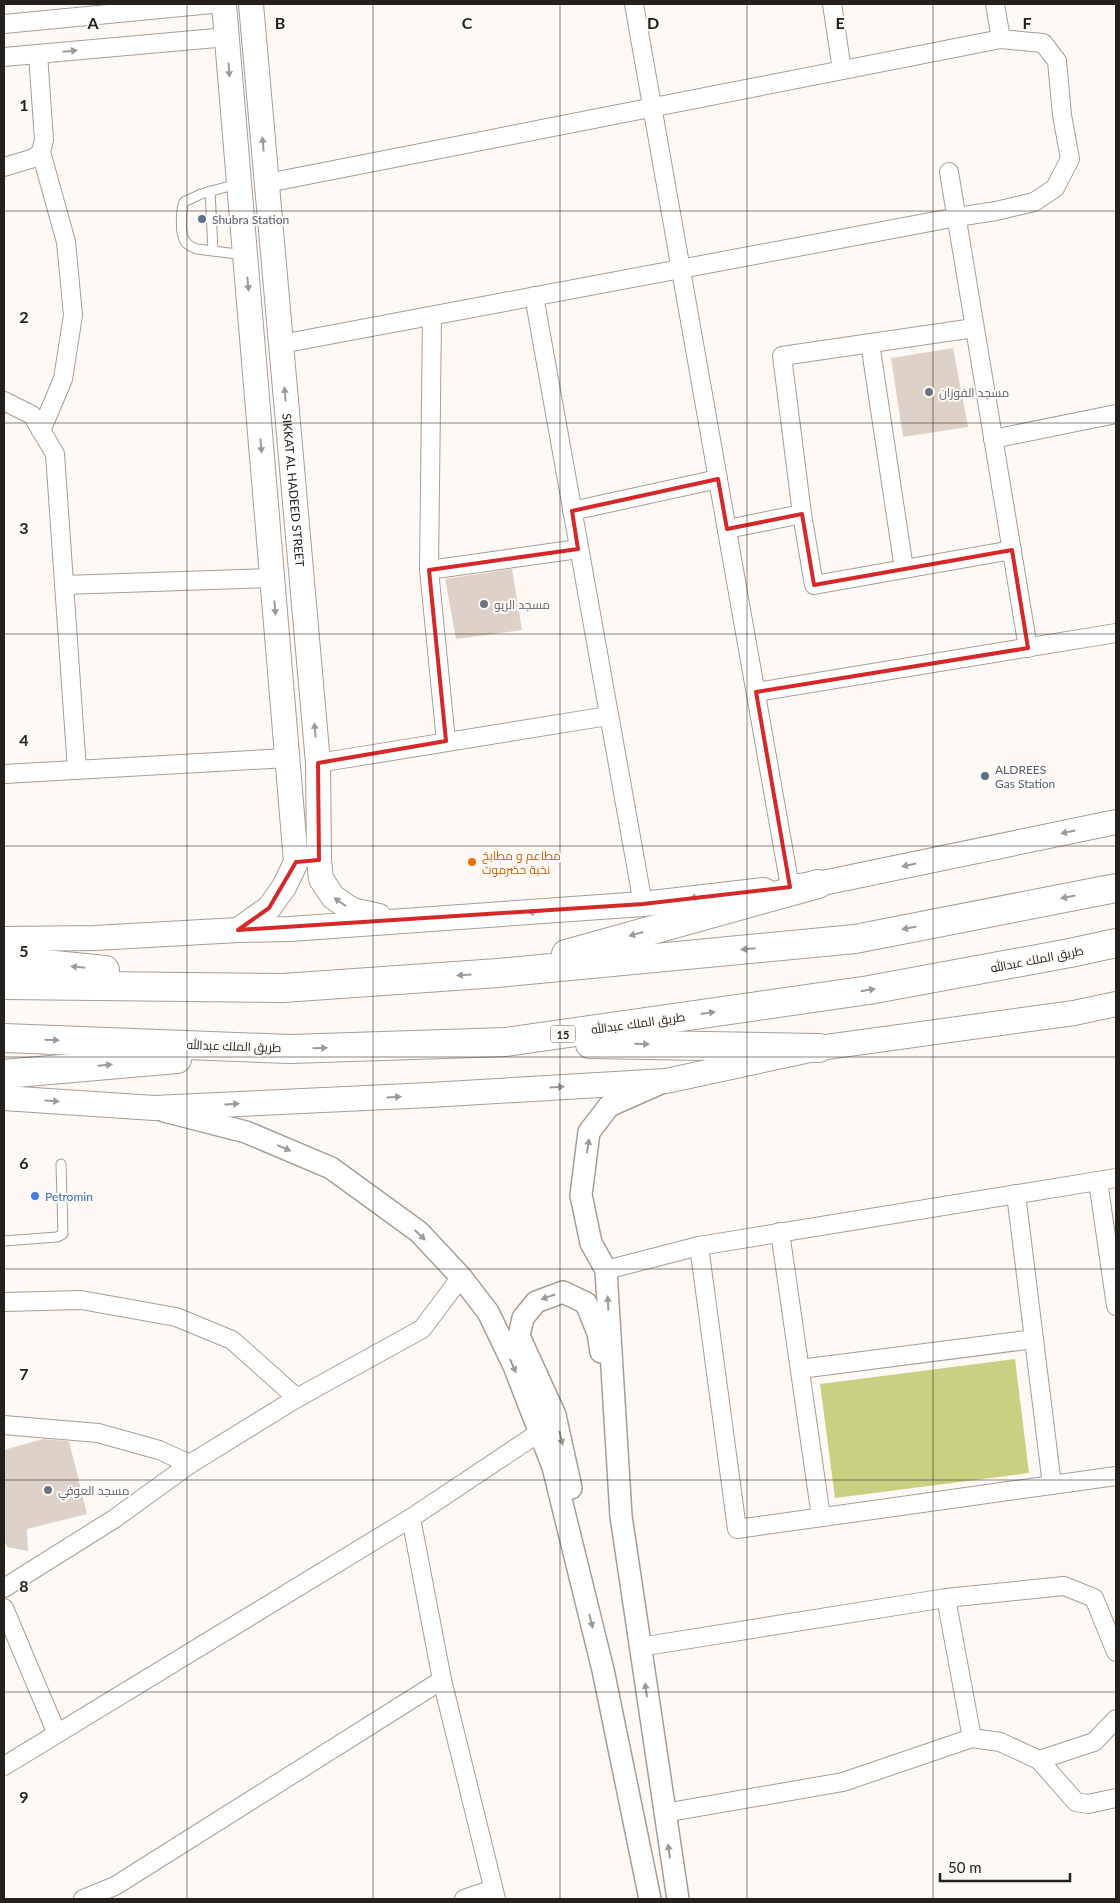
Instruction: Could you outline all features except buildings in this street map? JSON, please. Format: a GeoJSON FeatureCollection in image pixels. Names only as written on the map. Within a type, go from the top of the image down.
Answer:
{"type":"FeatureCollection","features":[{"type":"Feature","properties":{"kind":"highway"},"geometry":{"type":"LineString","coordinates":[[498,973],[818,884]]}},
{"type":"Feature","properties":{"kind":"highway"},"geometry":{"type":"LineString","coordinates":[[4,984],[283,988],[498,973],[854,939],[1116,888]]}},
{"type":"Feature","properties":{"kind":"highway","name":"طريق الملك عبدالله"},"geometry":{"type":"LineString","coordinates":[[4,1038],[290,1049],[506,1042],[869,990],[1116,943]]}},
{"type":"Feature","properties":{"kind":"highway"},"geometry":{"type":"LineString","coordinates":[[4,960],[283,988]]}},
{"type":"Feature","properties":{"kind":"highway"},"geometry":{"type":"LineString","coordinates":[[506,1042],[819,1048]]}},
{"type":"Feature","properties":{"kind":"highway"},"geometry":{"type":"LineString","coordinates":[[4,1074],[290,1049]]}},
{"type":"Feature","properties":{"kind":"main road","name":"SIKKAT AL HADEED STREET"},"geometry":{"type":"LineString","coordinates":[[224,4],[288,758],[308,861],[333,897],[352,910],[403,921]]}},
{"type":"Feature","properties":{"kind":"main road","name":"SIKKAT AL HADEED STREET"},"geometry":{"type":"LineString","coordinates":[[238,930],[269,908],[284,887],[308,861],[318,763],[251,4]]}},
{"type":"Feature","properties":{"kind":"main road"},"geometry":{"type":"LineString","coordinates":[[4,939],[95,938],[290,929],[643,904],[818,884],[1116,822]]}},
{"type":"Feature","properties":{"kind":"main road"},"geometry":{"type":"LineString","coordinates":[[4,1098],[154,1108],[430,1095],[666,1081],[819,1048],[1074,1012],[1116,1004]]}},
{"type":"Feature","properties":{"kind":"street"},"geometry":{"type":"LineString","coordinates":[[4,24],[212,4]]}},
{"type":"Feature","properties":{"kind":"street"},"geometry":{"type":"LineString","coordinates":[[634,4],[790,887]]}},
{"type":"Feature","properties":{"kind":"street"},"geometry":{"type":"LineString","coordinates":[[832,4],[842,70]]}},
{"type":"Feature","properties":{"kind":"street"},"geometry":{"type":"LineString","coordinates":[[995,4],[1001,38]]}},
{"type":"Feature","properties":{"kind":"street"},"geometry":{"type":"LineString","coordinates":[[4,57],[227,36]]}},
{"type":"Feature","properties":{"kind":"street"},"geometry":{"type":"LineString","coordinates":[[267,183],[1001,38],[1043,43],[1057,61],[1062,115],[1070,158],[1055,188],[1034,202],[996,211],[956,216],[281,344]]}},
{"type":"Feature","properties":{"kind":"street"},"geometry":{"type":"LineString","coordinates":[[38,54],[44,140],[41,152],[66,242],[73,315],[64,379],[41,431]]}},
{"type":"Feature","properties":{"kind":"street"},"geometry":{"type":"LineString","coordinates":[[4,167],[34,158],[41,152]]}},
{"type":"Feature","properties":{"kind":"street"},"geometry":{"type":"LineString","coordinates":[[949,172],[1028,648]]}},
{"type":"Feature","properties":{"kind":"street"},"geometry":{"type":"LineString","coordinates":[[534,296],[643,904]]}},
{"type":"Feature","properties":{"kind":"street"},"geometry":{"type":"LineString","coordinates":[[432,316],[429,570],[446,741]]}},
{"type":"Feature","properties":{"kind":"street"},"geometry":{"type":"LineString","coordinates":[[974,328],[782,356],[802,514],[814,585],[1012,550]]}},
{"type":"Feature","properties":{"kind":"street"},"geometry":{"type":"LineString","coordinates":[[870,343],[904,570]]}},
{"type":"Feature","properties":{"kind":"street"},"geometry":{"type":"LineString","coordinates":[[4,401],[32,415],[55,454],[77,770]]}},
{"type":"Feature","properties":{"kind":"street"},"geometry":{"type":"LineString","coordinates":[[993,439],[1116,414]]}},
{"type":"Feature","properties":{"kind":"street"},"geometry":{"type":"LineString","coordinates":[[572,510],[718,479]]}},
{"type":"Feature","properties":{"kind":"street"},"geometry":{"type":"LineString","coordinates":[[727,529],[802,514]]}},
{"type":"Feature","properties":{"kind":"street"},"geometry":{"type":"LineString","coordinates":[[429,570],[578,549]]}},
{"type":"Feature","properties":{"kind":"street"},"geometry":{"type":"LineString","coordinates":[[64,585],[272,578]]}},
{"type":"Feature","properties":{"kind":"street"},"geometry":{"type":"LineString","coordinates":[[756,692],[1116,633]]}},
{"type":"Feature","properties":{"kind":"street"},"geometry":{"type":"LineString","coordinates":[[318,763],[608,716]]}},
{"type":"Feature","properties":{"kind":"street"},"geometry":{"type":"LineString","coordinates":[[4,774],[288,758]]}},
{"type":"Feature","properties":{"kind":"street"},"geometry":{"type":"LineString","coordinates":[[620,1516],[606,1270],[591,1243],[581,1195],[589,1132],[609,1106],[666,1081]]}},
{"type":"Feature","properties":{"kind":"street"},"geometry":{"type":"LineString","coordinates":[[154,1108],[246,1132],[331,1168],[419,1232],[461,1278],[488,1312],[514,1366],[553,1467],[604,1670],[650,1899]]}},
{"type":"Feature","properties":{"kind":"street"},"geometry":{"type":"LineString","coordinates":[[606,1270],[699,1246],[1116,1178]]}},
{"type":"Feature","properties":{"kind":"street"},"geometry":{"type":"LineString","coordinates":[[1098,1181],[1116,1306]]}},
{"type":"Feature","properties":{"kind":"street"},"geometry":{"type":"LineString","coordinates":[[1016,1194],[1052,1485]]}},
{"type":"Feature","properties":{"kind":"street"},"geometry":{"type":"LineString","coordinates":[[780,1232],[821,1517]]}},
{"type":"Feature","properties":{"kind":"street"},"geometry":{"type":"LineString","coordinates":[[699,1246],[737,1529],[1116,1476]]}},
{"type":"Feature","properties":{"kind":"street"},"geometry":{"type":"LineString","coordinates":[[4,1588],[114,1519],[190,1464],[297,1398],[422,1329],[461,1278]]}},
{"type":"Feature","properties":{"kind":"street"},"geometry":{"type":"LineString","coordinates":[[585,1595],[569,1474],[555,1416],[519,1336],[523,1318],[536,1302],[563,1292],[586,1303],[598,1333],[620,1516],[664,1813],[678,1894]]}},
{"type":"Feature","properties":{"kind":"street"},"geometry":{"type":"LineString","coordinates":[[4,1302],[81,1300],[176,1317],[232,1340],[297,1398]]}},
{"type":"Feature","properties":{"kind":"street"},"geometry":{"type":"LineString","coordinates":[[800,1369],[1034,1339]]}},
{"type":"Feature","properties":{"kind":"street"},"geometry":{"type":"LineString","coordinates":[[4,1425],[98,1433],[159,1450],[190,1464]]}},
{"type":"Feature","properties":{"kind":"street"},"geometry":{"type":"LineString","coordinates":[[4,1766],[411,1518],[540,1432]]}},
{"type":"Feature","properties":{"kind":"street"},"geometry":{"type":"LineString","coordinates":[[411,1518],[442,1680],[494,1894],[464,1899]]}},
{"type":"Feature","properties":{"kind":"street"},"geometry":{"type":"LineString","coordinates":[[640,1647],[946,1598],[1064,1586],[1094,1598],[1116,1652]]}},
{"type":"Feature","properties":{"kind":"street"},"geometry":{"type":"LineString","coordinates":[[946,1598],[972,1738]]}},
{"type":"Feature","properties":{"kind":"street"},"geometry":{"type":"LineString","coordinates":[[4,1608],[57,1734]]}},
{"type":"Feature","properties":{"kind":"street"},"geometry":{"type":"LineString","coordinates":[[83,1899],[118,1892],[442,1680]]}},
{"type":"Feature","properties":{"kind":"street"},"geometry":{"type":"LineString","coordinates":[[1039,1760],[1094,1742],[1116,1719]]}},
{"type":"Feature","properties":{"kind":"street"},"geometry":{"type":"LineString","coordinates":[[664,1813],[843,1782],[972,1738],[1000,1742],[1039,1760],[1076,1802],[1088,1804],[1116,1798]]}},
{"type":"Feature","properties":{"kind":"lane"},"geometry":{"type":"LineString","coordinates":[[238,184],[190,198],[184,202],[181,209],[184,239],[190,246],[245,255]]}},
{"type":"Feature","properties":{"kind":"lane"},"geometry":{"type":"LineString","coordinates":[[210,191],[213,251]]}},
{"type":"Feature","properties":{"kind":"lane"},"geometry":{"type":"LineString","coordinates":[[4,1241],[57,1237],[63,1234],[61,1164]]}},
{"type":"Feature","properties":{"kind":"highlighted area"},"geometry":{"type":"Polygon","coordinates":[[[718,479],[727,529],[802,514],[814,585],[1012,550],[1028,648],[756,692],[790,887],[643,904],[238,930],[269,908],[296,862],[319,860],[318,763],[446,741],[429,570],[578,549],[572,511],[718,479]]]}},
{"type":"Feature","properties":{"kind":"green space"},"geometry":{"type":"Polygon","coordinates":[[[1015,1359],[1029,1473],[835,1498],[820,1384],[1015,1359]]]}},
{"type":"Feature","properties":{"kind":"place","name":"Shubra Station"},"geometry":{"type":"Point","coordinates":[202,219]}},
{"type":"Feature","properties":{"kind":"place","name":"مسجد الفوزان"},"geometry":{"type":"Point","coordinates":[929,392]}},
{"type":"Feature","properties":{"kind":"place","name":"مسجد الريو"},"geometry":{"type":"Point","coordinates":[484,604]}},
{"type":"Feature","properties":{"kind":"place","name":"ALDREES Gas Station"},"geometry":{"type":"Point","coordinates":[985,776]}},
{"type":"Feature","properties":{"kind":"place","name":"مطاعم و مطابخ نخبة حضرموت"},"geometry":{"type":"Point","coordinates":[472,862]}},
{"type":"Feature","properties":{"kind":"place","name":"Petromin"},"geometry":{"type":"Point","coordinates":[35,1196]}},
{"type":"Feature","properties":{"kind":"place","name":"مسجد العوفي"},"geometry":{"type":"Point","coordinates":[48,1490]}}]}
